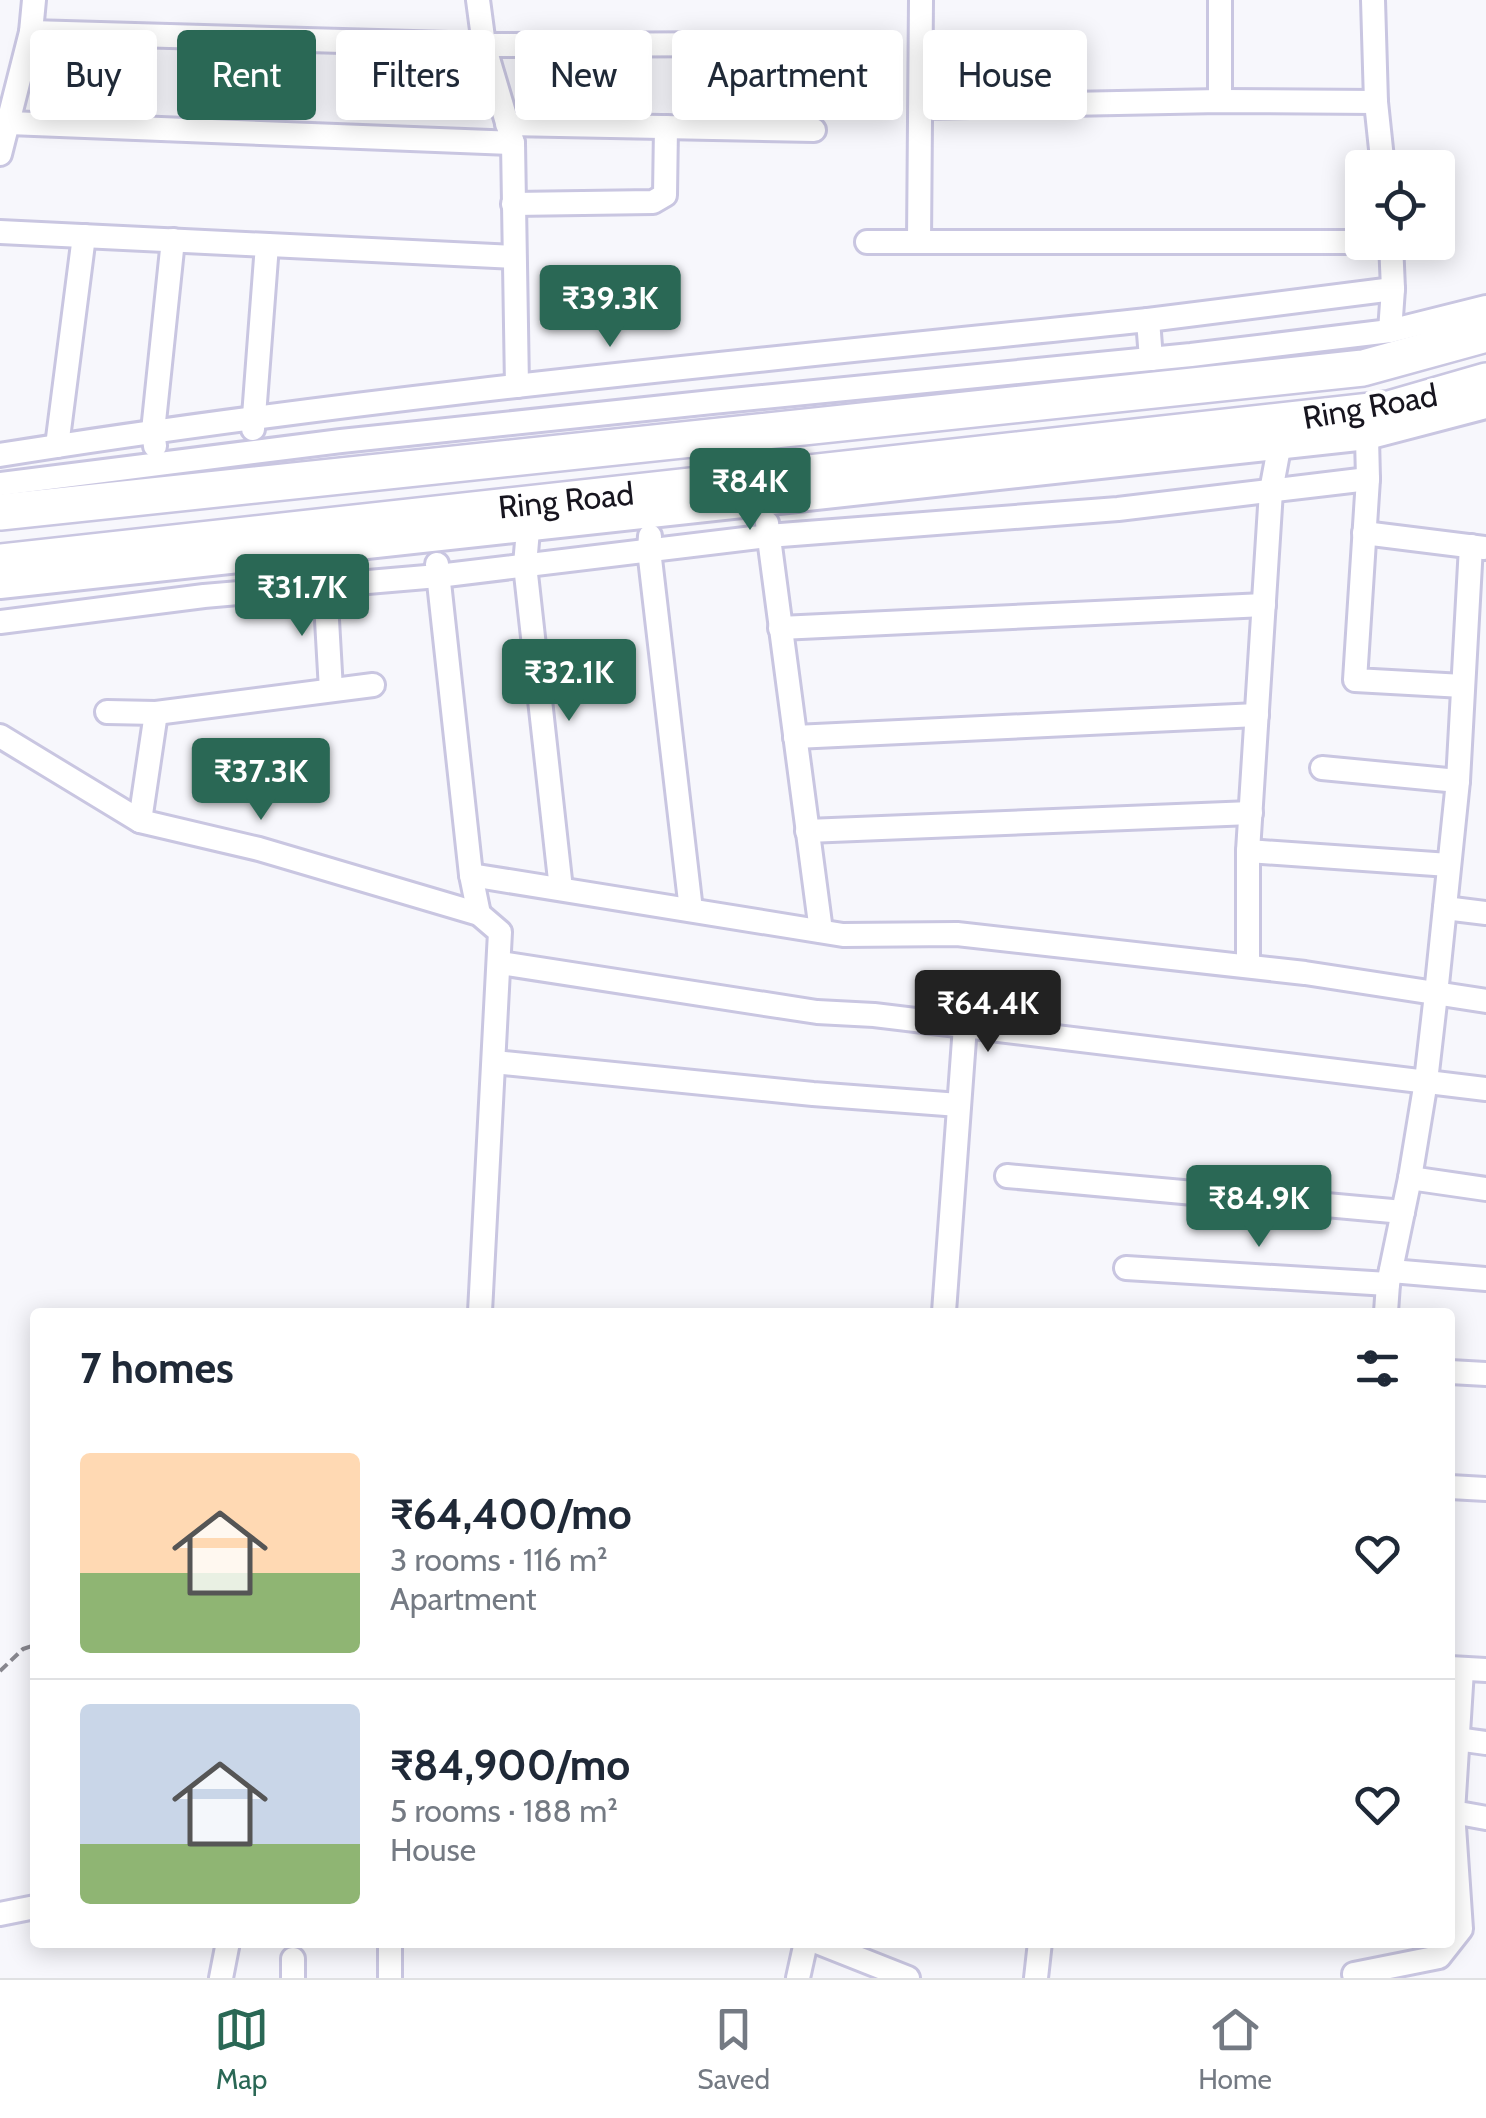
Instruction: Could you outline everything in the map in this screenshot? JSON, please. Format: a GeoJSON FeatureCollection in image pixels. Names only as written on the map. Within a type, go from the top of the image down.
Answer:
{"type":"FeatureCollection","features":[{"type":"Feature","properties":{"kind":"highway","name":"Ring Road"},"geometry":{"type":"LineString","coordinates":[[0,512],[1362,368],[1486,334]]}},
{"type":"Feature","properties":{"kind":"highway","name":"Ring Road"},"geometry":{"type":"LineString","coordinates":[[0,562],[1389,410],[1486,382]]}},
{"type":"Feature","properties":{"kind":"street"},"geometry":{"type":"LineString","coordinates":[[31,30],[34,0]]}},
{"type":"Feature","properties":{"kind":"street"},"geometry":{"type":"LineString","coordinates":[[478,0],[482,30]]}},
{"type":"Feature","properties":{"kind":"street"},"geometry":{"type":"LineString","coordinates":[[919,242],[921,0]]}},
{"type":"Feature","properties":{"kind":"street"},"geometry":{"type":"LineString","coordinates":[[1220,0],[1220,101]]}},
{"type":"Feature","properties":{"kind":"street"},"geometry":{"type":"LineString","coordinates":[[1372,0],[1381,150]]}},
{"type":"Feature","properties":{"kind":"street"},"geometry":{"type":"LineString","coordinates":[[0,154],[30,36]]}},
{"type":"Feature","properties":{"kind":"street"},"geometry":{"type":"LineString","coordinates":[[157,36],[336,41]]}},
{"type":"Feature","properties":{"kind":"street"},"geometry":{"type":"LineString","coordinates":[[495,45],[672,44]]}},
{"type":"Feature","properties":{"kind":"street"},"geometry":{"type":"LineString","coordinates":[[495,82],[510,133],[517,386]]}},
{"type":"Feature","properties":{"kind":"street"},"geometry":{"type":"LineString","coordinates":[[922,107],[1376,102]]}},
{"type":"Feature","properties":{"kind":"street"},"geometry":{"type":"LineString","coordinates":[[9,122],[510,133],[666,127],[814,130]]}},
{"type":"Feature","properties":{"kind":"street"},"geometry":{"type":"LineString","coordinates":[[513,204],[653,202],[665,195],[666,127]]}},
{"type":"Feature","properties":{"kind":"street"},"geometry":{"type":"LineString","coordinates":[[0,232],[514,258]]}},
{"type":"Feature","properties":{"kind":"street"},"geometry":{"type":"LineString","coordinates":[[57,446],[84,236]]}},
{"type":"Feature","properties":{"kind":"street"},"geometry":{"type":"LineString","coordinates":[[157,464],[153,431],[172,240]]}},
{"type":"Feature","properties":{"kind":"street"},"geometry":{"type":"LineString","coordinates":[[867,242],[1345,242]]}},
{"type":"Feature","properties":{"kind":"street"},"geometry":{"type":"LineString","coordinates":[[250,453],[267,245]]}},
{"type":"Feature","properties":{"kind":"street"},"geometry":{"type":"LineString","coordinates":[[1390,332],[1391,260]]}},
{"type":"Feature","properties":{"kind":"street"},"geometry":{"type":"LineString","coordinates":[[0,455],[153,431],[517,386],[1148,320],[1393,289]]}},
{"type":"Feature","properties":{"kind":"street"},"geometry":{"type":"LineString","coordinates":[[0,484],[764,396],[1390,332],[1486,307]]}},
{"type":"Feature","properties":{"kind":"street"},"geometry":{"type":"LineString","coordinates":[[1148,320],[1151,359]]}},
{"type":"Feature","properties":{"kind":"street"},"geometry":{"type":"LineString","coordinates":[[895,347],[900,383]]}},
{"type":"Feature","properties":{"kind":"street"},"geometry":{"type":"LineString","coordinates":[[759,361],[764,396]]}},
{"type":"Feature","properties":{"kind":"street"},"geometry":{"type":"LineString","coordinates":[[0,587],[1367,438],[1486,407]]}},
{"type":"Feature","properties":{"kind":"street"},"geometry":{"type":"LineString","coordinates":[[1367,438],[1356,680],[1463,686]]}},
{"type":"Feature","properties":{"kind":"street"},"geometry":{"type":"LineString","coordinates":[[1248,966],[1248,851],[1271,490],[1279,448]]}},
{"type":"Feature","properties":{"kind":"street"},"geometry":{"type":"LineString","coordinates":[[0,622],[204,596],[438,576],[768,536],[1118,509],[1368,479]]}},
{"type":"Feature","properties":{"kind":"street"},"geometry":{"type":"LineString","coordinates":[[765,505],[821,931]]}},
{"type":"Feature","properties":{"kind":"street"},"geometry":{"type":"LineString","coordinates":[[652,517],[648,550],[690,910]]}},
{"type":"Feature","properties":{"kind":"street"},"geometry":{"type":"LineString","coordinates":[[528,530],[525,565],[561,890]]}},
{"type":"Feature","properties":{"kind":"street"},"geometry":{"type":"LineString","coordinates":[[1364,533],[1479,548],[1476,634],[1463,686],[1458,781],[1426,1081],[1386,1308]]}},
{"type":"Feature","properties":{"kind":"street"},"geometry":{"type":"LineString","coordinates":[[434,540],[471,875],[479,914]]}},
{"type":"Feature","properties":{"kind":"street"},"geometry":{"type":"LineString","coordinates":[[325,585],[331,690]]}},
{"type":"Feature","properties":{"kind":"street"},"geometry":{"type":"LineString","coordinates":[[780,628],[1264,606]]}},
{"type":"Feature","properties":{"kind":"street"},"geometry":{"type":"LineString","coordinates":[[107,712],[156,714],[373,684]]}},
{"type":"Feature","properties":{"kind":"street"},"geometry":{"type":"LineString","coordinates":[[140,821],[156,714]]}},
{"type":"Feature","properties":{"kind":"street"},"geometry":{"type":"LineString","coordinates":[[795,737],[1257,715]]}},
{"type":"Feature","properties":{"kind":"street"},"geometry":{"type":"LineString","coordinates":[[0,736],[140,821],[259,849],[479,914],[500,932],[480,1308]]}},
{"type":"Feature","properties":{"kind":"street"},"geometry":{"type":"LineString","coordinates":[[1322,768],[1458,781]]}},
{"type":"Feature","properties":{"kind":"street"},"geometry":{"type":"LineString","coordinates":[[808,830],[1251,813]]}},
{"type":"Feature","properties":{"kind":"street"},"geometry":{"type":"LineString","coordinates":[[1248,851],[1450,865]]}},
{"type":"Feature","properties":{"kind":"street"},"geometry":{"type":"LineString","coordinates":[[471,875],[843,934],[957,934],[1305,973],[1486,1001]]}},
{"type":"Feature","properties":{"kind":"street"},"geometry":{"type":"LineString","coordinates":[[446,904],[471,875]]}},
{"type":"Feature","properties":{"kind":"street"},"geometry":{"type":"LineString","coordinates":[[1445,908],[1486,913]]}},
{"type":"Feature","properties":{"kind":"street"},"geometry":{"type":"LineString","coordinates":[[500,963],[817,1012],[874,1015],[1486,1090]]}},
{"type":"Feature","properties":{"kind":"street"},"geometry":{"type":"LineString","coordinates":[[944,1308],[965,1026]]}},
{"type":"Feature","properties":{"kind":"street"},"geometry":{"type":"LineString","coordinates":[[494,1062],[959,1105]]}},
{"type":"Feature","properties":{"kind":"street"},"geometry":{"type":"LineString","coordinates":[[1007,1176],[1403,1212]]}},
{"type":"Feature","properties":{"kind":"street"},"geometry":{"type":"LineString","coordinates":[[1410,1178],[1486,1188]]}},
{"type":"Feature","properties":{"kind":"street"},"geometry":{"type":"LineString","coordinates":[[1126,1268],[1486,1279]]}},
{"type":"Feature","properties":{"kind":"street"},"geometry":{"type":"LineString","coordinates":[[1455,1372],[1486,1374]]}},
{"type":"Feature","properties":{"kind":"street"},"geometry":{"type":"LineString","coordinates":[[1455,1486],[1486,1489]]}},
{"type":"Feature","properties":{"kind":"street"},"geometry":{"type":"LineString","coordinates":[[1455,1783],[1466,1669]]}},
{"type":"Feature","properties":{"kind":"street"},"geometry":{"type":"LineString","coordinates":[[1458,1739],[1486,1743]]}},
{"type":"Feature","properties":{"kind":"street"},"geometry":{"type":"LineString","coordinates":[[1455,1812],[1486,1818]]}},
{"type":"Feature","properties":{"kind":"street"},"geometry":{"type":"LineString","coordinates":[[1455,1872],[1461,1929],[1455,1937]]}},
{"type":"Feature","properties":{"kind":"street"},"geometry":{"type":"LineString","coordinates":[[0,1914],[30,1908]]}},
{"type":"Feature","properties":{"kind":"street"},"geometry":{"type":"LineString","coordinates":[[222,1978],[227,1948]]}},
{"type":"Feature","properties":{"kind":"street"},"geometry":{"type":"LineString","coordinates":[[390,1948],[390,1978]]}},
{"type":"Feature","properties":{"kind":"street"},"geometry":{"type":"LineString","coordinates":[[798,1978],[805,1948]]}},
{"type":"Feature","properties":{"kind":"street"},"geometry":{"type":"LineString","coordinates":[[832,1948],[908,1978]]}},
{"type":"Feature","properties":{"kind":"street"},"geometry":{"type":"LineString","coordinates":[[1036,1978],[1039,1948]]}},
{"type":"Feature","properties":{"kind":"street"},"geometry":{"type":"LineString","coordinates":[[1355,1978],[1354,1974],[1439,1957],[1446,1948]]}},
{"type":"Feature","properties":{"kind":"path"},"geometry":{"type":"LineString","coordinates":[[0,1671],[30,1646]]}}]}
